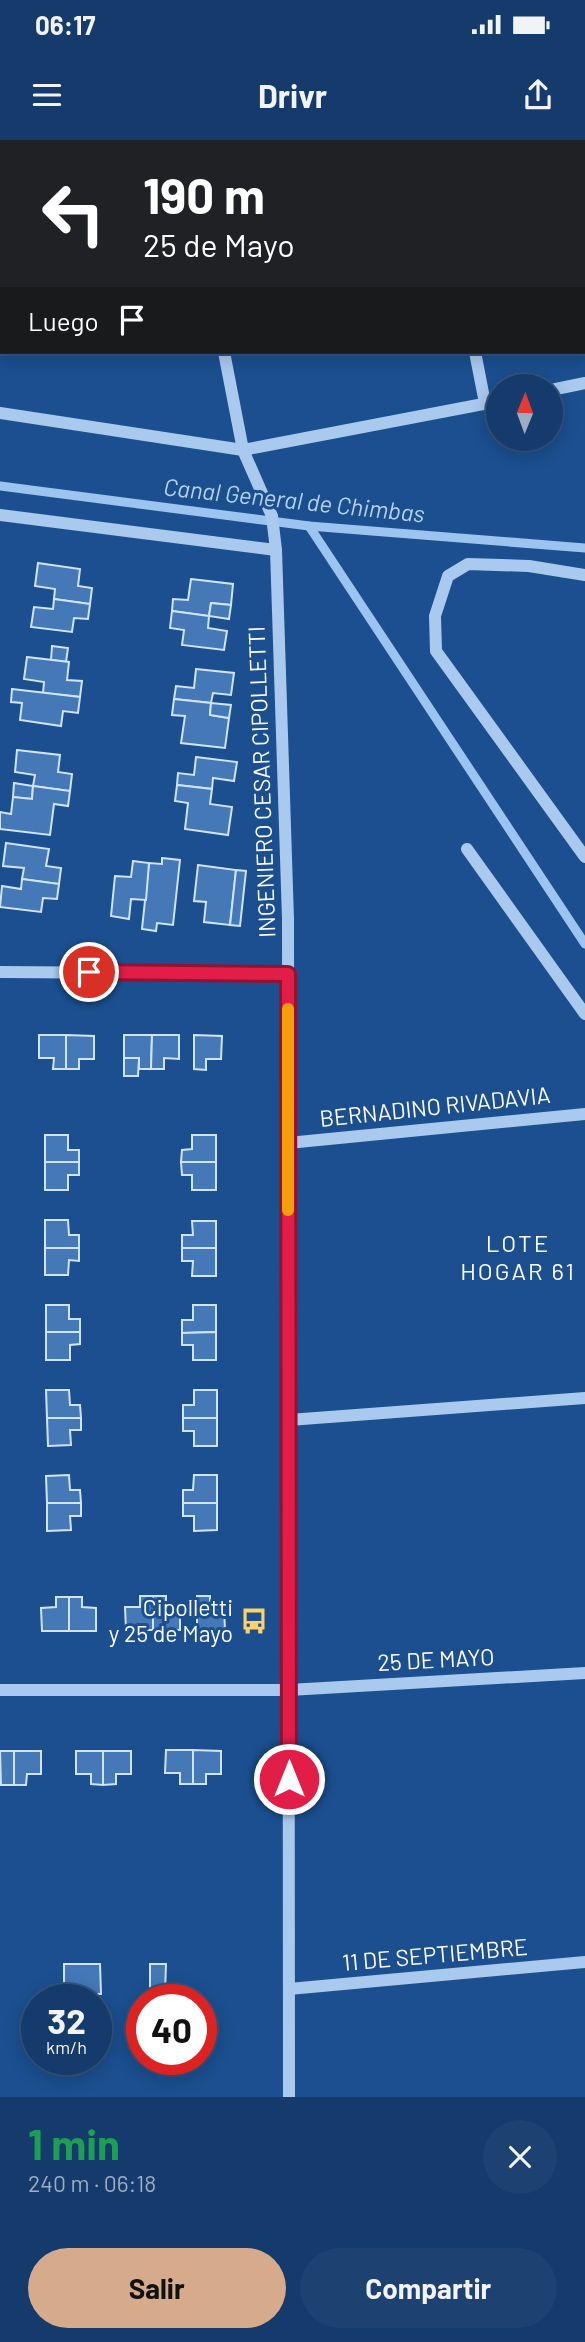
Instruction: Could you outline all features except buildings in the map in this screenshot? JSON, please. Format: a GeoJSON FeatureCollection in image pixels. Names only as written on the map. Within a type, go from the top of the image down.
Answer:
{"type":"FeatureCollection","features":[{"type":"Feature","properties":{"kind":"street","name":"INGENIERO CESAR CIPOLLETTI"},"geometry":{"type":"LineString","coordinates":[[224,354],[243,450],[272,521],[276,550],[288,974],[289,2097]]}},
{"type":"Feature","properties":{"kind":"street"},"geometry":{"type":"LineString","coordinates":[[0,413],[243,450],[485,403],[475,354]]}},
{"type":"Feature","properties":{"kind":"street"},"geometry":{"type":"LineString","coordinates":[[564,387],[585,383]]}},
{"type":"Feature","properties":{"kind":"street"},"geometry":{"type":"LineString","coordinates":[[0,515],[276,550]]}},
{"type":"Feature","properties":{"kind":"street"},"geometry":{"type":"LineString","coordinates":[[585,575],[528,566],[468,564],[448,576],[435,616],[436,651],[585,856]]}},
{"type":"Feature","properties":{"kind":"street"},"geometry":{"type":"LineString","coordinates":[[467,849],[585,1014]]}},
{"type":"Feature","properties":{"kind":"street"},"geometry":{"type":"LineString","coordinates":[[0,972],[288,974]]}},
{"type":"Feature","properties":{"kind":"street","name":"BERNADINO RIVADAVIA"},"geometry":{"type":"LineString","coordinates":[[288,1143],[585,1114]]}},
{"type":"Feature","properties":{"kind":"street"},"geometry":{"type":"LineString","coordinates":[[289,1420],[585,1398]]}},
{"type":"Feature","properties":{"kind":"street","name":"25 DE MAYO"},"geometry":{"type":"LineString","coordinates":[[0,1690],[289,1690],[585,1672]]}},
{"type":"Feature","properties":{"kind":"street","name":"11 DE SEPTIEMBRE"},"geometry":{"type":"LineString","coordinates":[[289,1989],[585,1962]]}},
{"type":"Feature","properties":{"kind":"waterway","name":"Canal General de Chimbas"},"geometry":{"type":"LineString","coordinates":[[0,486],[309,526],[585,548]]}},
{"type":"Feature","properties":{"kind":"waterway"},"geometry":{"type":"LineString","coordinates":[[309,526],[585,944]]}},
{"type":"Feature","properties":{"kind":"slow traffic"},"geometry":{"type":"LineString","coordinates":[[288,1009],[288,1210]]}},
{"type":"Feature","properties":{"kind":"place","name":"Cipolletti y 25 de Mayo"},"geometry":{"type":"Point","coordinates":[254,1621]}},
{"type":"Feature","properties":{"kind":"district","name":"LOTE HOGAR 61"},"geometry":{"type":"Point","coordinates":[518,1258]}},
{"type":"Feature","properties":{"kind":"route"},"geometry":{"type":"LineString","coordinates":[[89,972],[288,974],[289,1779]]}}]}
